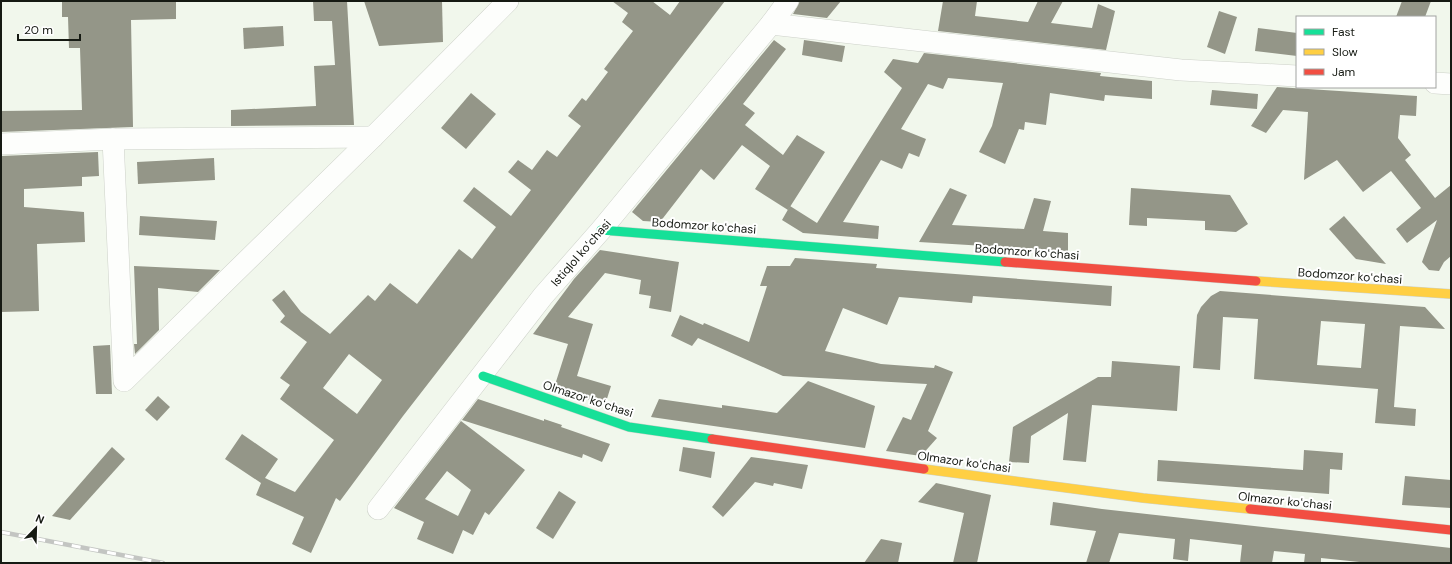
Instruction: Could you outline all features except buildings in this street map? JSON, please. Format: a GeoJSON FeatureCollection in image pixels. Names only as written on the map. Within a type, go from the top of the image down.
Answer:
{"type":"FeatureCollection","features":[{"type":"Feature","properties":{"kind":"street"},"geometry":{"type":"LineString","coordinates":[[113,139],[124,381],[508,1]]}},
{"type":"Feature","properties":{"kind":"street","name":"Istiqlol koʻchasi"},"geometry":{"type":"LineString","coordinates":[[378,509],[483,376],[543,296],[602,230],[771,24],[788,1]]}},
{"type":"Feature","properties":{"kind":"street"},"geometry":{"type":"LineString","coordinates":[[771,24],[1181,70],[1296,76]]}},
{"type":"Feature","properties":{"kind":"street"},"geometry":{"type":"LineString","coordinates":[[1436,83],[1451,84]]}},
{"type":"Feature","properties":{"kind":"street"},"geometry":{"type":"LineString","coordinates":[[1,144],[113,139],[373,136]]}},
{"type":"Feature","properties":{"kind":"street","name":"Bodomzor koʻchasi"},"geometry":{"type":"LineString","coordinates":[[602,230],[1240,280],[1451,294]]}},
{"type":"Feature","properties":{"kind":"street","name":"Olmazor koʻchasi"},"geometry":{"type":"LineString","coordinates":[[483,376],[629,427],[1143,498],[1451,530]]}},
{"type":"Feature","properties":{"kind":"railway"},"geometry":{"type":"LineString","coordinates":[[1,532],[163,563]]}},
{"type":"Feature","properties":{"kind":"traffic: fast"},"geometry":{"type":"LineString","coordinates":[[601,230],[1005,262]]}},
{"type":"Feature","properties":{"kind":"traffic: fast"},"geometry":{"type":"LineString","coordinates":[[483,376],[629,427],[712,439]]}},
{"type":"Feature","properties":{"kind":"traffic: slow"},"geometry":{"type":"LineString","coordinates":[[1256,281],[1451,294]]}},
{"type":"Feature","properties":{"kind":"traffic: slow"},"geometry":{"type":"LineString","coordinates":[[924,469],[1143,498],[1250,509]]}},
{"type":"Feature","properties":{"kind":"traffic: jam"},"geometry":{"type":"LineString","coordinates":[[1005,262],[1256,281]]}},
{"type":"Feature","properties":{"kind":"traffic: jam"},"geometry":{"type":"LineString","coordinates":[[712,439],[924,469]]}},
{"type":"Feature","properties":{"kind":"traffic: jam"},"geometry":{"type":"LineString","coordinates":[[1250,509],[1451,530]]}}]}
